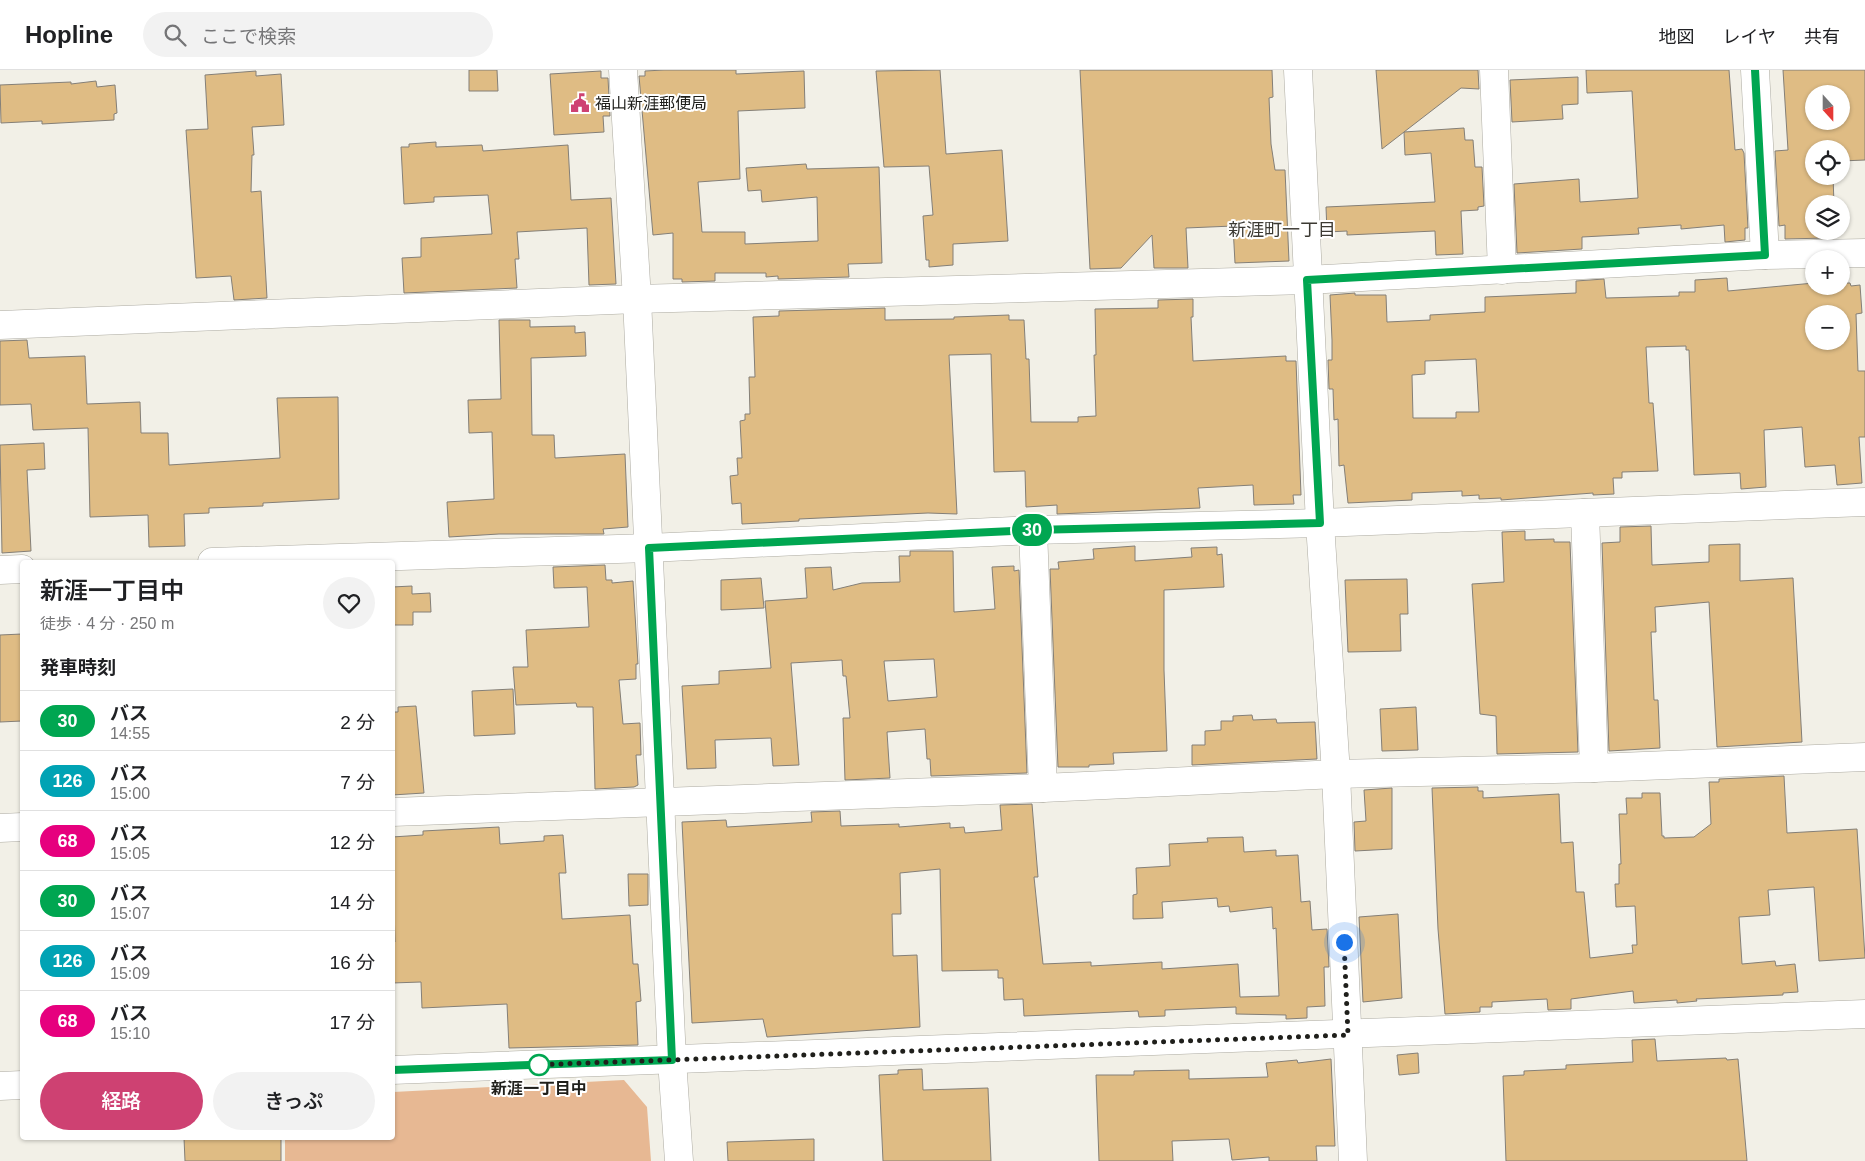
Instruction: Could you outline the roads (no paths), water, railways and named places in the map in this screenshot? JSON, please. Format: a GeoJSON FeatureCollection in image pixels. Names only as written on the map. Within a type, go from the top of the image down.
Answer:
{"type":"FeatureCollection","features":[{"type":"Feature","properties":{"kind":"street"},"geometry":{"type":"LineString","coordinates":[[623,70],[637,300],[678,1161]]}},
{"type":"Feature","properties":{"kind":"street"},"geometry":{"type":"LineString","coordinates":[[1298,70],[1320,523],[1336,774],[1353,1161]]}},
{"type":"Feature","properties":{"kind":"street"},"geometry":{"type":"LineString","coordinates":[[1494,70],[1502,270]]}},
{"type":"Feature","properties":{"kind":"street"},"geometry":{"type":"LineString","coordinates":[[1755,70],[1765,255]]}},
{"type":"Feature","properties":{"kind":"street"},"geometry":{"type":"LineString","coordinates":[[0,325],[637,300],[1307,280],[1765,255],[1865,253]]}},
{"type":"Feature","properties":{"kind":"street"},"geometry":{"type":"LineString","coordinates":[[274,560],[649,548],[1033,530],[1320,523],[1865,502]]}},
{"type":"Feature","properties":{"kind":"street"},"geometry":{"type":"LineString","coordinates":[[1585,513],[1594,768]]}},
{"type":"Feature","properties":{"kind":"street"},"geometry":{"type":"LineString","coordinates":[[1033,530],[1043,788]]}},
{"type":"Feature","properties":{"kind":"street"},"geometry":{"type":"LineString","coordinates":[[0,570],[20,569]]}},
{"type":"Feature","properties":{"kind":"street"},"geometry":{"type":"LineString","coordinates":[[395,812],[1043,788],[1336,774],[1594,768],[1865,756]]}},
{"type":"Feature","properties":{"kind":"street"},"geometry":{"type":"LineString","coordinates":[[0,828],[20,827]]}},
{"type":"Feature","properties":{"kind":"street"},"geometry":{"type":"LineString","coordinates":[[395,1070],[1865,1014]]}},
{"type":"Feature","properties":{"kind":"street"},"geometry":{"type":"LineString","coordinates":[[0,1086],[20,1085]]}},
{"type":"Feature","properties":{"kind":"place","name":"福山新涯郵便局"},"geometry":{"type":"Point","coordinates":[580,103]}},
{"type":"Feature","properties":{"kind":"place","name":"新涯一丁目中"},"geometry":{"type":"Point","coordinates":[539,1065]}},
{"type":"Feature","properties":{"kind":"district","name":"新涯町一丁目"},"geometry":{"type":"Point","coordinates":[1282,230]}}]}
